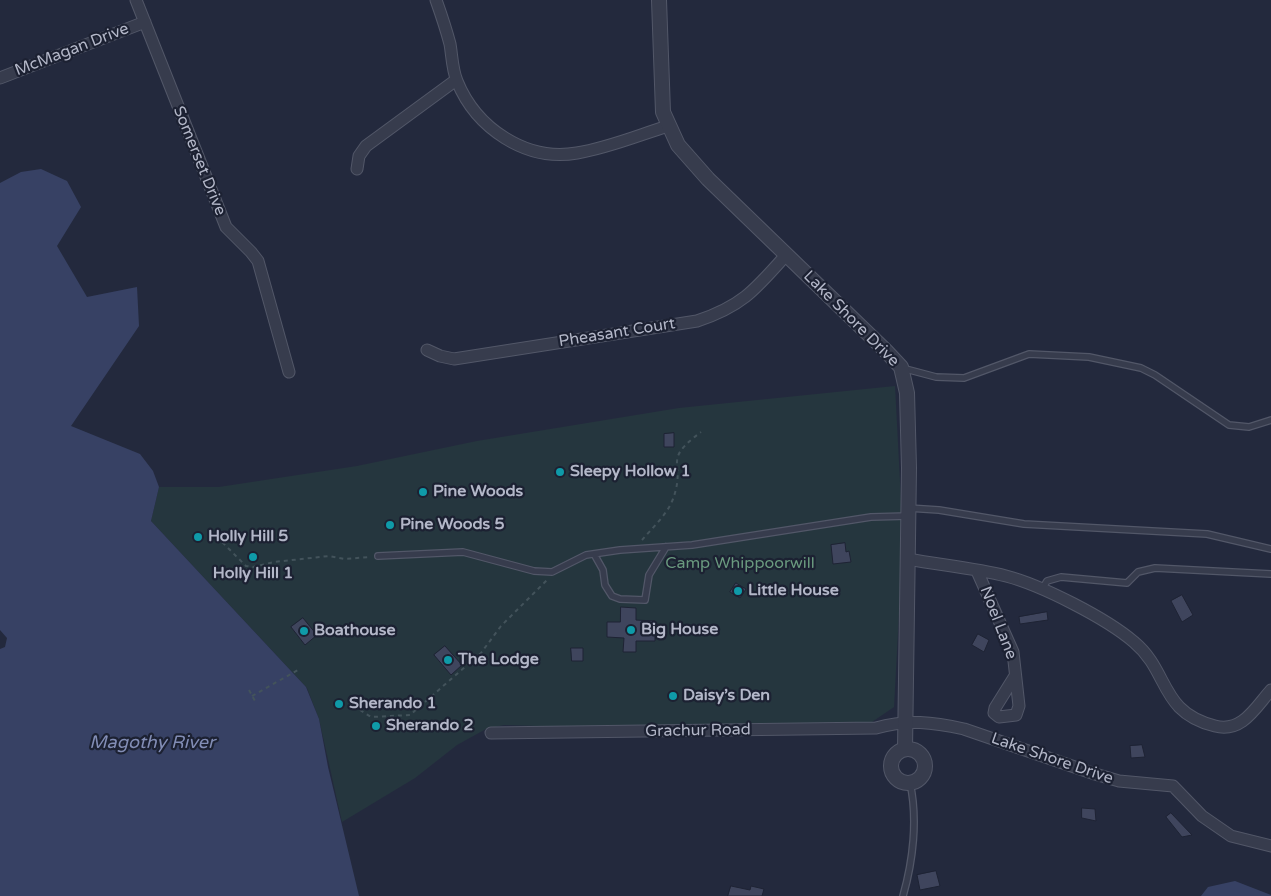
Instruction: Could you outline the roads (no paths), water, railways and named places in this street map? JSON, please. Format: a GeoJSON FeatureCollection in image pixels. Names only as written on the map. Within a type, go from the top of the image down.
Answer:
{"type":"FeatureCollection","features":[{"type":"Feature","properties":{"kind":"street","name":"Somerset Drive"},"geometry":{"type":"LineString","coordinates":[[136,0],[226,227],[251,252],[258,262],[289,372]]}},
{"type":"Feature","properties":{"kind":"street"},"geometry":{"type":"LineString","coordinates":[[436,0],[450,43],[456,80],[469,104],[498,134],[530,150],[576,154],[668,126]]}},
{"type":"Feature","properties":{"kind":"street","name":"Lake Shore Drive"},"geometry":{"type":"LineString","coordinates":[[659,0],[662,103],[668,126],[678,145],[691,161],[886,350],[901,367],[907,393],[908,560],[905,749]]}},
{"type":"Feature","properties":{"kind":"street","name":"McMagan Drive"},"geometry":{"type":"LineString","coordinates":[[0,78],[145,22]]}},
{"type":"Feature","properties":{"kind":"street"},"geometry":{"type":"LineString","coordinates":[[357,169],[359,156],[366,146],[456,80]]}},
{"type":"Feature","properties":{"kind":"street","name":"Pheasant Court"},"geometry":{"type":"LineString","coordinates":[[428,350],[440,356],[454,359],[697,320],[724,312],[746,297],[786,255]]}},
{"type":"Feature","properties":{"kind":"street"},"geometry":{"type":"LineString","coordinates":[[908,560],[1007,576],[1042,589],[1115,628],[1136,643],[1149,657],[1174,703],[1200,721],[1231,728],[1241,725],[1271,690]]}},
{"type":"Feature","properties":{"kind":"street","name":"Noel Lane"},"geometry":{"type":"LineString","coordinates":[[977,571],[1013,652],[1015,676]]}},
{"type":"Feature","properties":{"kind":"street","name":"Lake Shore Drive"},"geometry":{"type":"LineString","coordinates":[[905,721],[964,728],[1119,781],[1173,786],[1202,816],[1231,836],[1271,846]]}},
{"type":"Feature","properties":{"kind":"street","name":"Grachur Road"},"geometry":{"type":"LineString","coordinates":[[491,733],[876,728],[905,721]]}},
{"type":"Feature","properties":{"kind":"street"},"geometry":{"type":"LineString","coordinates":[[905,749],[917,751],[924,761],[924,773],[916,782],[910,784],[899,782],[892,774],[890,768],[895,753],[905,749]]}},
{"type":"Feature","properties":{"kind":"lane"},"geometry":{"type":"LineString","coordinates":[[901,367],[936,377],[964,378],[1030,354],[1089,357],[1141,368],[1155,375],[1229,425],[1250,427],[1271,420]]}},
{"type":"Feature","properties":{"kind":"lane"},"geometry":{"type":"LineString","coordinates":[[378,556],[463,552],[534,571],[552,572],[586,555],[666,547],[908,512],[982,516],[1024,524],[1207,534],[1271,549]]}},
{"type":"Feature","properties":{"kind":"lane"},"geometry":{"type":"LineString","coordinates":[[594,554],[603,570],[605,584],[612,596],[620,599],[645,600],[649,575],[666,547]]}},
{"type":"Feature","properties":{"kind":"lane"},"geometry":{"type":"LineString","coordinates":[[1042,589],[1047,581],[1061,577],[1127,582],[1138,572],[1155,568],[1271,574]]}},
{"type":"Feature","properties":{"kind":"lane"},"geometry":{"type":"LineString","coordinates":[[903,896],[912,852],[910,784]]}},
{"type":"Feature","properties":{"kind":"water","name":"Magothy River"},"geometry":{"type":"Polygon","coordinates":[[[41,169],[67,181],[81,207],[57,246],[87,297],[137,287],[139,326],[71,426],[140,454],[153,471],[159,487],[151,521],[306,687],[319,719],[328,767],[359,896],[0,896],[0,649],[5,647],[7,638],[0,630],[0,183],[21,172],[41,169]]]}},
{"type":"Feature","properties":{"kind":"water"},"geometry":{"type":"Polygon","coordinates":[[[1235,881],[1271,896],[1201,896],[1208,887],[1235,881]]]}},
{"type":"Feature","properties":{"kind":"place","name":"Sleepy Hollow 1"},"geometry":{"type":"Point","coordinates":[560,472]}},
{"type":"Feature","properties":{"kind":"place","name":"Pine Woods"},"geometry":{"type":"Point","coordinates":[423,492]}},
{"type":"Feature","properties":{"kind":"place","name":"Pine Woods 5"},"geometry":{"type":"Point","coordinates":[390,525]}},
{"type":"Feature","properties":{"kind":"place","name":"Holly Hill 5"},"geometry":{"type":"Point","coordinates":[198,537]}},
{"type":"Feature","properties":{"kind":"place","name":"Holly Hill 1"},"geometry":{"type":"Point","coordinates":[253,557]}},
{"type":"Feature","properties":{"kind":"place","name":"Little House"},"geometry":{"type":"Point","coordinates":[738,591]}},
{"type":"Feature","properties":{"kind":"place","name":"Big House"},"geometry":{"type":"Point","coordinates":[631,630]}},
{"type":"Feature","properties":{"kind":"place","name":"Boathouse"},"geometry":{"type":"Point","coordinates":[304,631]}},
{"type":"Feature","properties":{"kind":"place","name":"The Lodge"},"geometry":{"type":"Point","coordinates":[448,660]}},
{"type":"Feature","properties":{"kind":"place","name":"Daisy’s Den"},"geometry":{"type":"Point","coordinates":[673,696]}},
{"type":"Feature","properties":{"kind":"place","name":"Sherando 1"},"geometry":{"type":"Point","coordinates":[339,704]}},
{"type":"Feature","properties":{"kind":"place","name":"Sherando 2"},"geometry":{"type":"Point","coordinates":[376,726]}},
{"type":"Feature","properties":{"kind":"park label","name":"Camp Whippoorwill"},"geometry":{"type":"Point","coordinates":[740,564]}}]}
